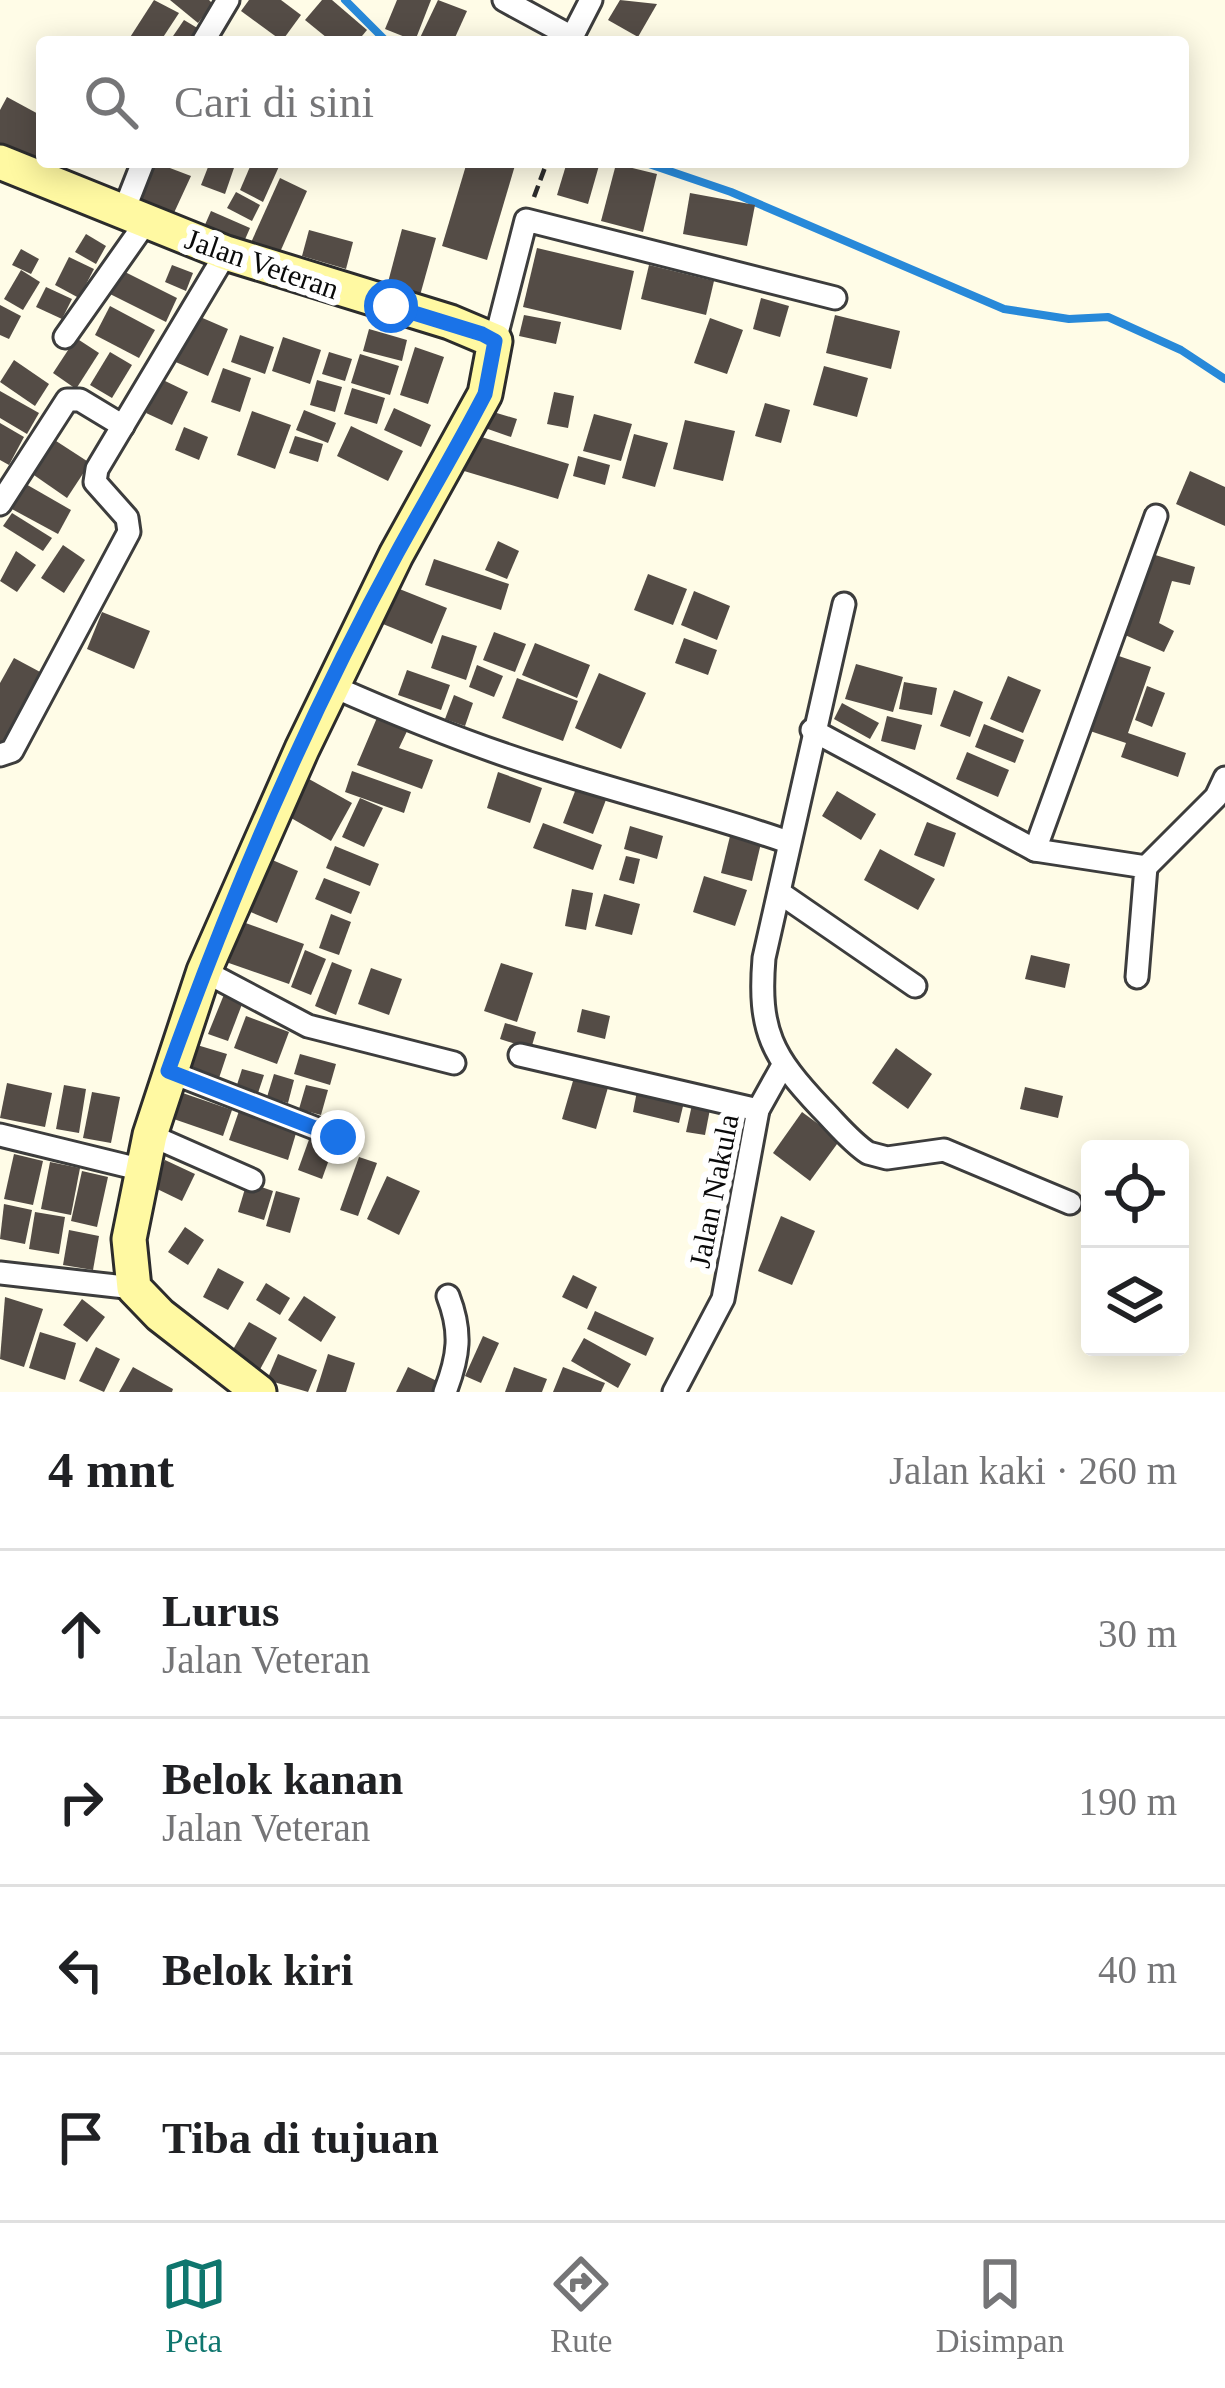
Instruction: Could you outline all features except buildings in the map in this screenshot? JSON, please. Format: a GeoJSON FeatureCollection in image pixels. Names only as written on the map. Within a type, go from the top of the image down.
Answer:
{"type":"FeatureCollection","features":[{"type":"Feature","properties":{"kind":"street"},"geometry":{"type":"LineString","coordinates":[[207,36],[228,0]]}},
{"type":"Feature","properties":{"kind":"street"},"geometry":{"type":"LineString","coordinates":[[504,0],[570,36]]}},
{"type":"Feature","properties":{"kind":"street"},"geometry":{"type":"LineString","coordinates":[[573,36],[591,0]]}},
{"type":"Feature","properties":{"kind":"street","name":"Jalan Veteran"},"geometry":{"type":"LineString","coordinates":[[0,162],[226,253],[495,341]]}},
{"type":"Feature","properties":{"kind":"street"},"geometry":{"type":"LineString","coordinates":[[65,337],[134,218],[142,168]]}},
{"type":"Feature","properties":{"kind":"street"},"geometry":{"type":"LineString","coordinates":[[259,1392],[160,1316],[134,1288],[129,1239],[150,1135],[204,970],[332,686],[485,394],[526,220],[835,298]]}},
{"type":"Feature","properties":{"kind":"street"},"geometry":{"type":"LineString","coordinates":[[0,755],[12,752],[130,532],[131,524],[94,478],[226,253]]}},
{"type":"Feature","properties":{"kind":"street"},"geometry":{"type":"LineString","coordinates":[[0,504],[68,400],[80,400],[123,426]]}},
{"type":"Feature","properties":{"kind":"street"},"geometry":{"type":"LineString","coordinates":[[1035,850],[1156,516]]}},
{"type":"Feature","properties":{"kind":"street"},"geometry":{"type":"LineString","coordinates":[[844,604],[788,842],[761,990],[764,1022],[782,1067],[868,1153],[887,1158],[944,1150],[1070,1203]]}},
{"type":"Feature","properties":{"kind":"street"},"geometry":{"type":"LineString","coordinates":[[332,686],[421,725],[545,769],[701,811],[788,842]]}},
{"type":"Feature","properties":{"kind":"street"},"geometry":{"type":"LineString","coordinates":[[812,730],[1035,850],[1146,867]]}},
{"type":"Feature","properties":{"kind":"street"},"geometry":{"type":"LineString","coordinates":[[1137,977],[1146,867],[1216,796],[1225,778]]}},
{"type":"Feature","properties":{"kind":"street"},"geometry":{"type":"LineString","coordinates":[[780,893],[915,986]]}},
{"type":"Feature","properties":{"kind":"street"},"geometry":{"type":"LineString","coordinates":[[204,970],[308,1026],[454,1063]]}},
{"type":"Feature","properties":{"kind":"street"},"geometry":{"type":"LineString","coordinates":[[520,1055],[758,1110]]}},
{"type":"Feature","properties":{"kind":"street","name":"Jalan Nakula"},"geometry":{"type":"LineString","coordinates":[[674,1392],[723,1299],[758,1110],[782,1067]]}},
{"type":"Feature","properties":{"kind":"street"},"geometry":{"type":"LineString","coordinates":[[168,1071],[338,1137]]}},
{"type":"Feature","properties":{"kind":"street"},"geometry":{"type":"LineString","coordinates":[[150,1135],[252,1180]]}},
{"type":"Feature","properties":{"kind":"street"},"geometry":{"type":"LineString","coordinates":[[0,1136],[143,1169]]}},
{"type":"Feature","properties":{"kind":"street"},"geometry":{"type":"LineString","coordinates":[[0,1273],[134,1288]]}},
{"type":"Feature","properties":{"kind":"street"},"geometry":{"type":"LineString","coordinates":[[445,1392],[459,1348],[458,1323],[448,1296]]}},
{"type":"Feature","properties":{"kind":"path"},"geometry":{"type":"LineString","coordinates":[[526,220],[545,168]]}},
{"type":"Feature","properties":{"kind":"waterway"},"geometry":{"type":"LineString","coordinates":[[345,0],[381,36]]}},
{"type":"Feature","properties":{"kind":"waterway"},"geometry":{"type":"LineString","coordinates":[[661,168],[731,192],[1004,309],[1069,319],[1108,317],[1181,350],[1225,379]]}},
{"type":"Feature","properties":{"kind":"route"},"geometry":{"type":"LineString","coordinates":[[338,1137],[168,1071],[204,970],[302,749],[396,555],[485,394],[494,367],[495,341],[450,322],[391,306]]}}]}
